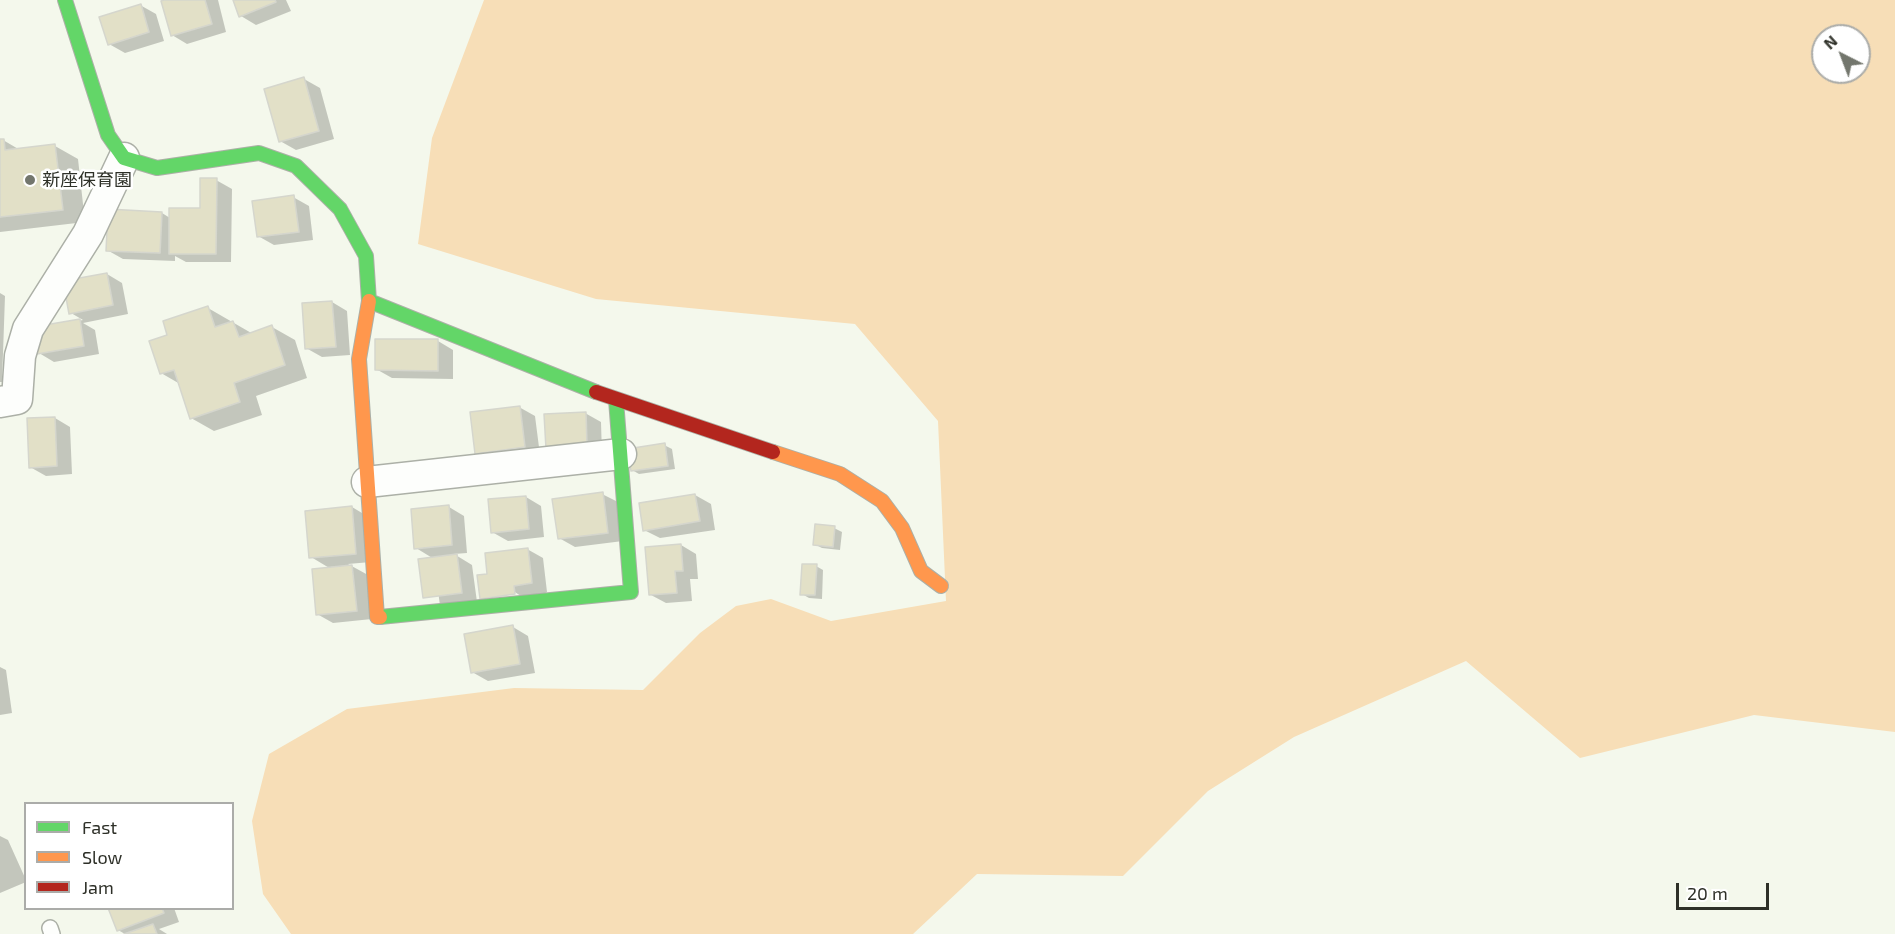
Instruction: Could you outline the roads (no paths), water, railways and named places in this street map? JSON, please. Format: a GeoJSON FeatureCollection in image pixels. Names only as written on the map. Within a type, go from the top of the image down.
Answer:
{"type":"FeatureCollection","features":[{"type":"Feature","properties":{"kind":"street"},"geometry":{"type":"LineString","coordinates":[[64,0],[108,135],[124,158],[157,168],[259,153],[296,166],[340,209],[366,256],[369,301],[359,359],[377,617],[631,592],[616,400]]}},
{"type":"Feature","properties":{"kind":"street"},"geometry":{"type":"LineString","coordinates":[[0,402],[17,399],[20,356],[28,329],[88,234],[124,158]]}},
{"type":"Feature","properties":{"kind":"street"},"geometry":{"type":"LineString","coordinates":[[369,301],[616,400],[840,474],[882,501],[902,528],[921,571],[941,586]]}},
{"type":"Feature","properties":{"kind":"street"},"geometry":{"type":"LineString","coordinates":[[367,482],[621,454]]}},
{"type":"Feature","properties":{"kind":"place","name":"新座保育園"},"geometry":{"type":"Point","coordinates":[30,180]}}]}
